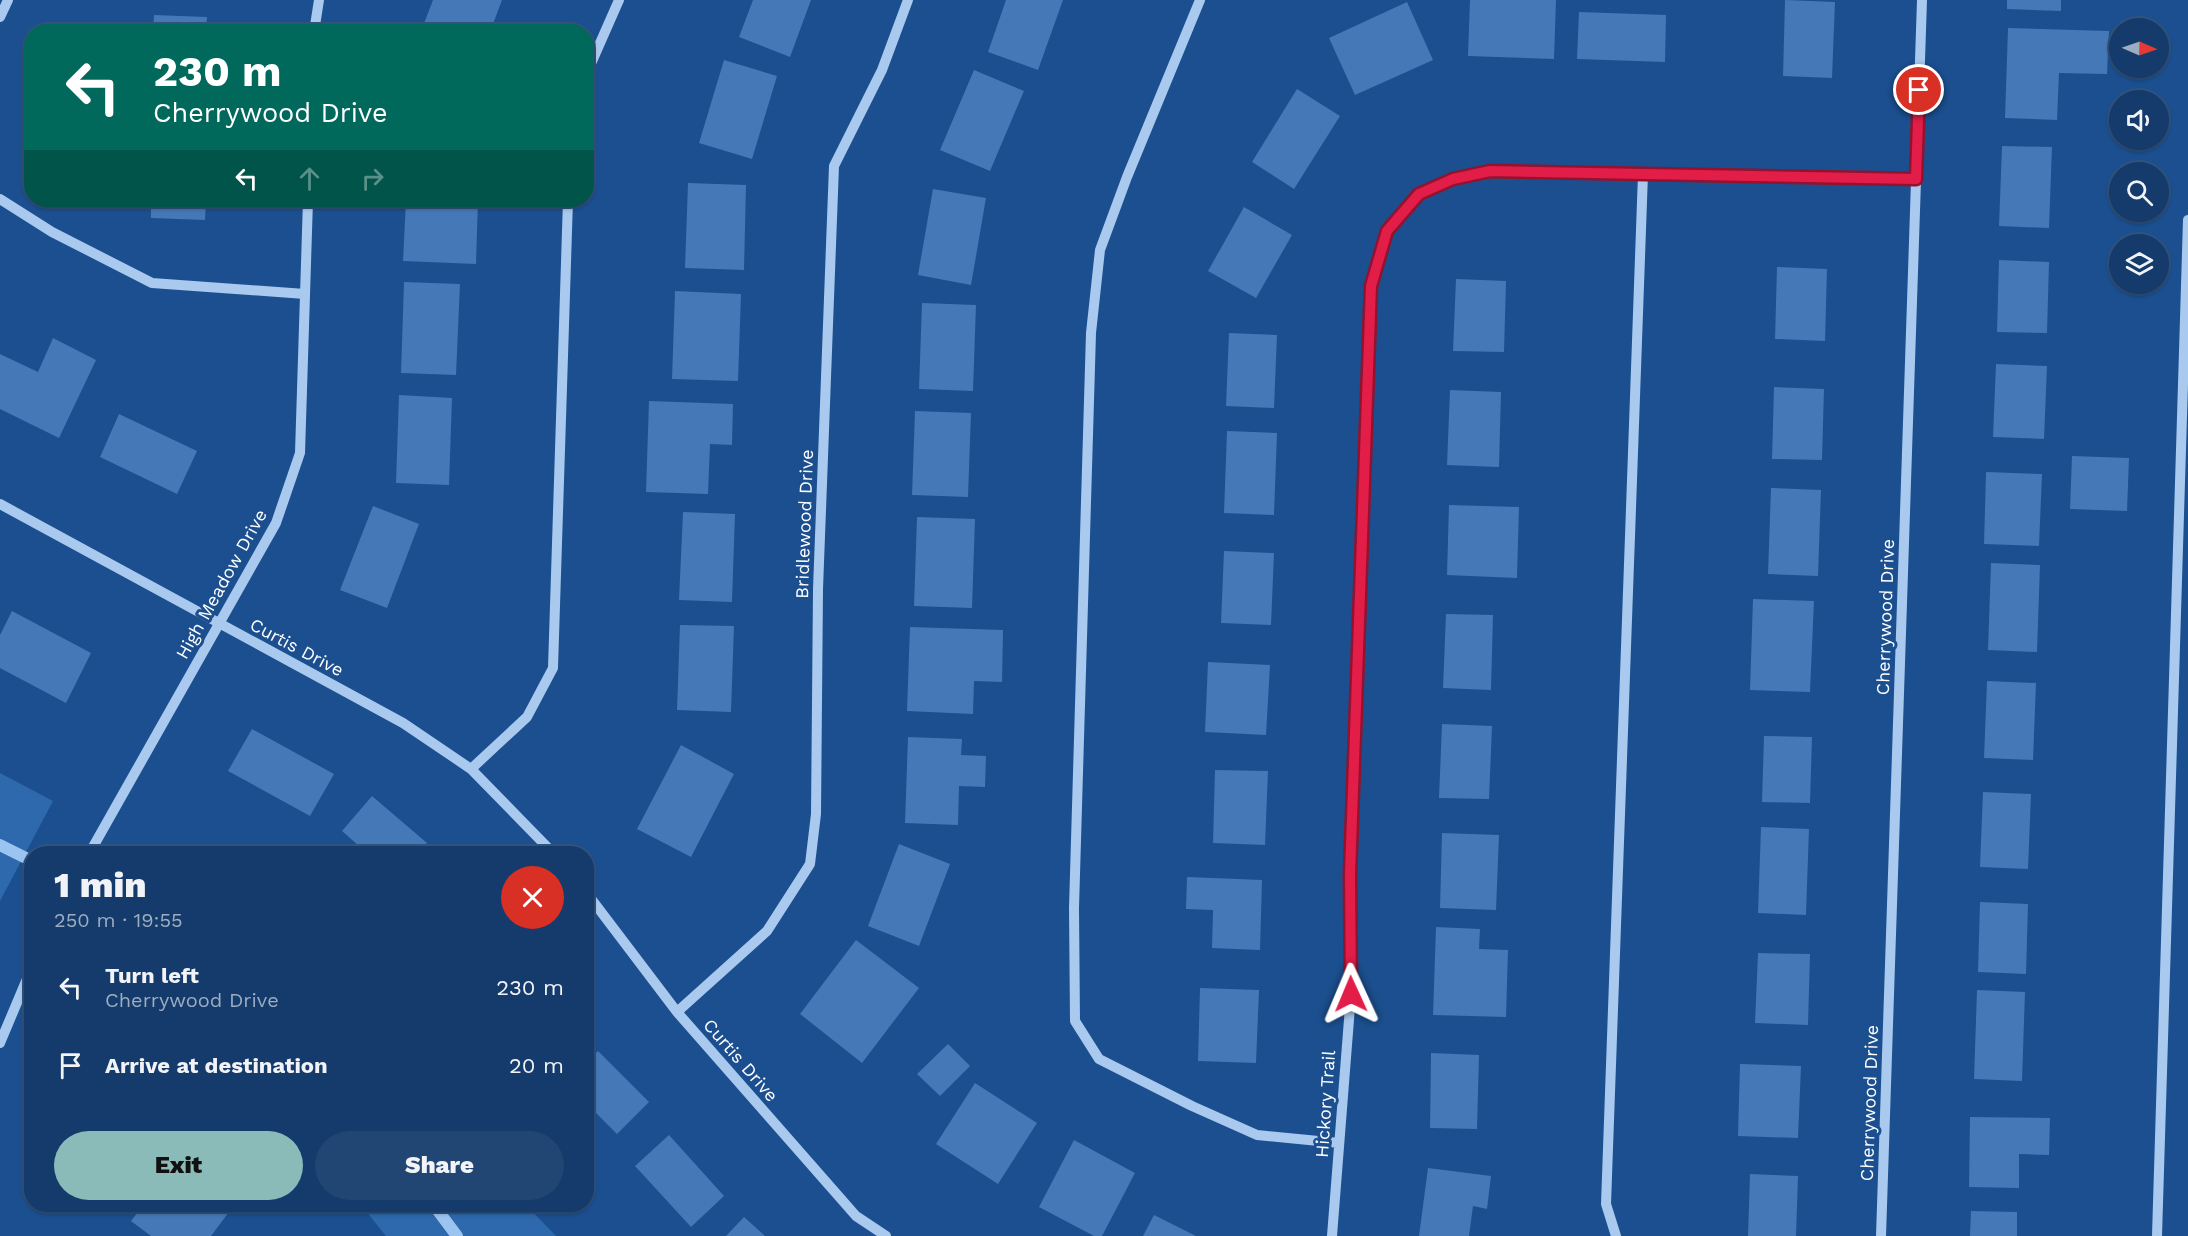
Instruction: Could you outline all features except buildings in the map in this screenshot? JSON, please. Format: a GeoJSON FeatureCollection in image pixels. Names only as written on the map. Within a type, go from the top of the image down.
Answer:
{"type":"FeatureCollection","features":[{"type":"Feature","properties":{"kind":"street"},"geometry":{"type":"LineString","coordinates":[[0,17],[8,0]]}},
{"type":"Feature","properties":{"kind":"street"},"geometry":{"type":"LineString","coordinates":[[315,24],[319,0]]}},
{"type":"Feature","properties":{"kind":"street"},"geometry":{"type":"LineString","coordinates":[[594,57],[619,0]]}},
{"type":"Feature","properties":{"kind":"street","name":"Bridlewood Drive"},"geometry":{"type":"LineString","coordinates":[[677,1012],[767,931],[810,864],[816,814],[818,589],[834,166],[882,70],[908,0]]}},
{"type":"Feature","properties":{"kind":"street"},"geometry":{"type":"LineString","coordinates":[[1200,0],[1127,177],[1100,250],[1090,345],[1074,908],[1075,1021],[1099,1059],[1192,1106],[1257,1135],[1339,1143]]}},
{"type":"Feature","properties":{"kind":"street","name":"Cherrywood Drive"},"geometry":{"type":"LineString","coordinates":[[1881,1236],[1922,0]]}},
{"type":"Feature","properties":{"kind":"street","name":"Hickory Trail"},"geometry":{"type":"LineString","coordinates":[[1332,1236],[1351,994],[1350,874],[1371,286],[1387,231],[1419,194],[1462,177],[1490,171],[1916,179]]}},
{"type":"Feature","properties":{"kind":"street"},"geometry":{"type":"LineString","coordinates":[[1616,1236],[1606,1204],[1643,174]]}},
{"type":"Feature","properties":{"kind":"street"},"geometry":{"type":"LineString","coordinates":[[0,199],[52,232],[152,283],[305,294]]}},
{"type":"Feature","properties":{"kind":"street","name":"High Meadow Drive"},"geometry":{"type":"LineString","coordinates":[[93,846],[276,524],[300,453],[308,207]]}},
{"type":"Feature","properties":{"kind":"street"},"geometry":{"type":"LineString","coordinates":[[471,769],[527,717],[553,668],[568,207]]}},
{"type":"Feature","properties":{"kind":"street"},"geometry":{"type":"LineString","coordinates":[[2157,1236],[2188,220]]}},
{"type":"Feature","properties":{"kind":"street","name":"Curtis Drive"},"geometry":{"type":"LineString","coordinates":[[0,504],[403,723],[471,769],[546,846]]}},
{"type":"Feature","properties":{"kind":"street","name":"Curtis Drive"},"geometry":{"type":"LineString","coordinates":[[594,903],[677,1012],[856,1215],[886,1236]]}},
{"type":"Feature","properties":{"kind":"street"},"geometry":{"type":"LineString","coordinates":[[0,1043],[24,986]]}},
{"type":"Feature","properties":{"kind":"shaded area"},"geometry":{"type":"Polygon","coordinates":[[[0,773],[53,801],[29,846],[24,846],[24,856],[0,901],[0,773]]]}},
{"type":"Feature","properties":{"kind":"shaded area"},"geometry":{"type":"Polygon","coordinates":[[[367,1212],[533,1212],[556,1236],[386,1236],[367,1212]]]}},
{"type":"Feature","properties":{"kind":"waterway"},"geometry":{"type":"LineString","coordinates":[[0,845],[24,857]]}},
{"type":"Feature","properties":{"kind":"waterway"},"geometry":{"type":"LineString","coordinates":[[439,1212],[457,1236]]}},
{"type":"Feature","properties":{"kind":"route"},"geometry":{"type":"LineString","coordinates":[[1351,994],[1350,874],[1371,286],[1387,231],[1419,194],[1453,179],[1490,171],[1916,179],[1919,90]]}}]}
